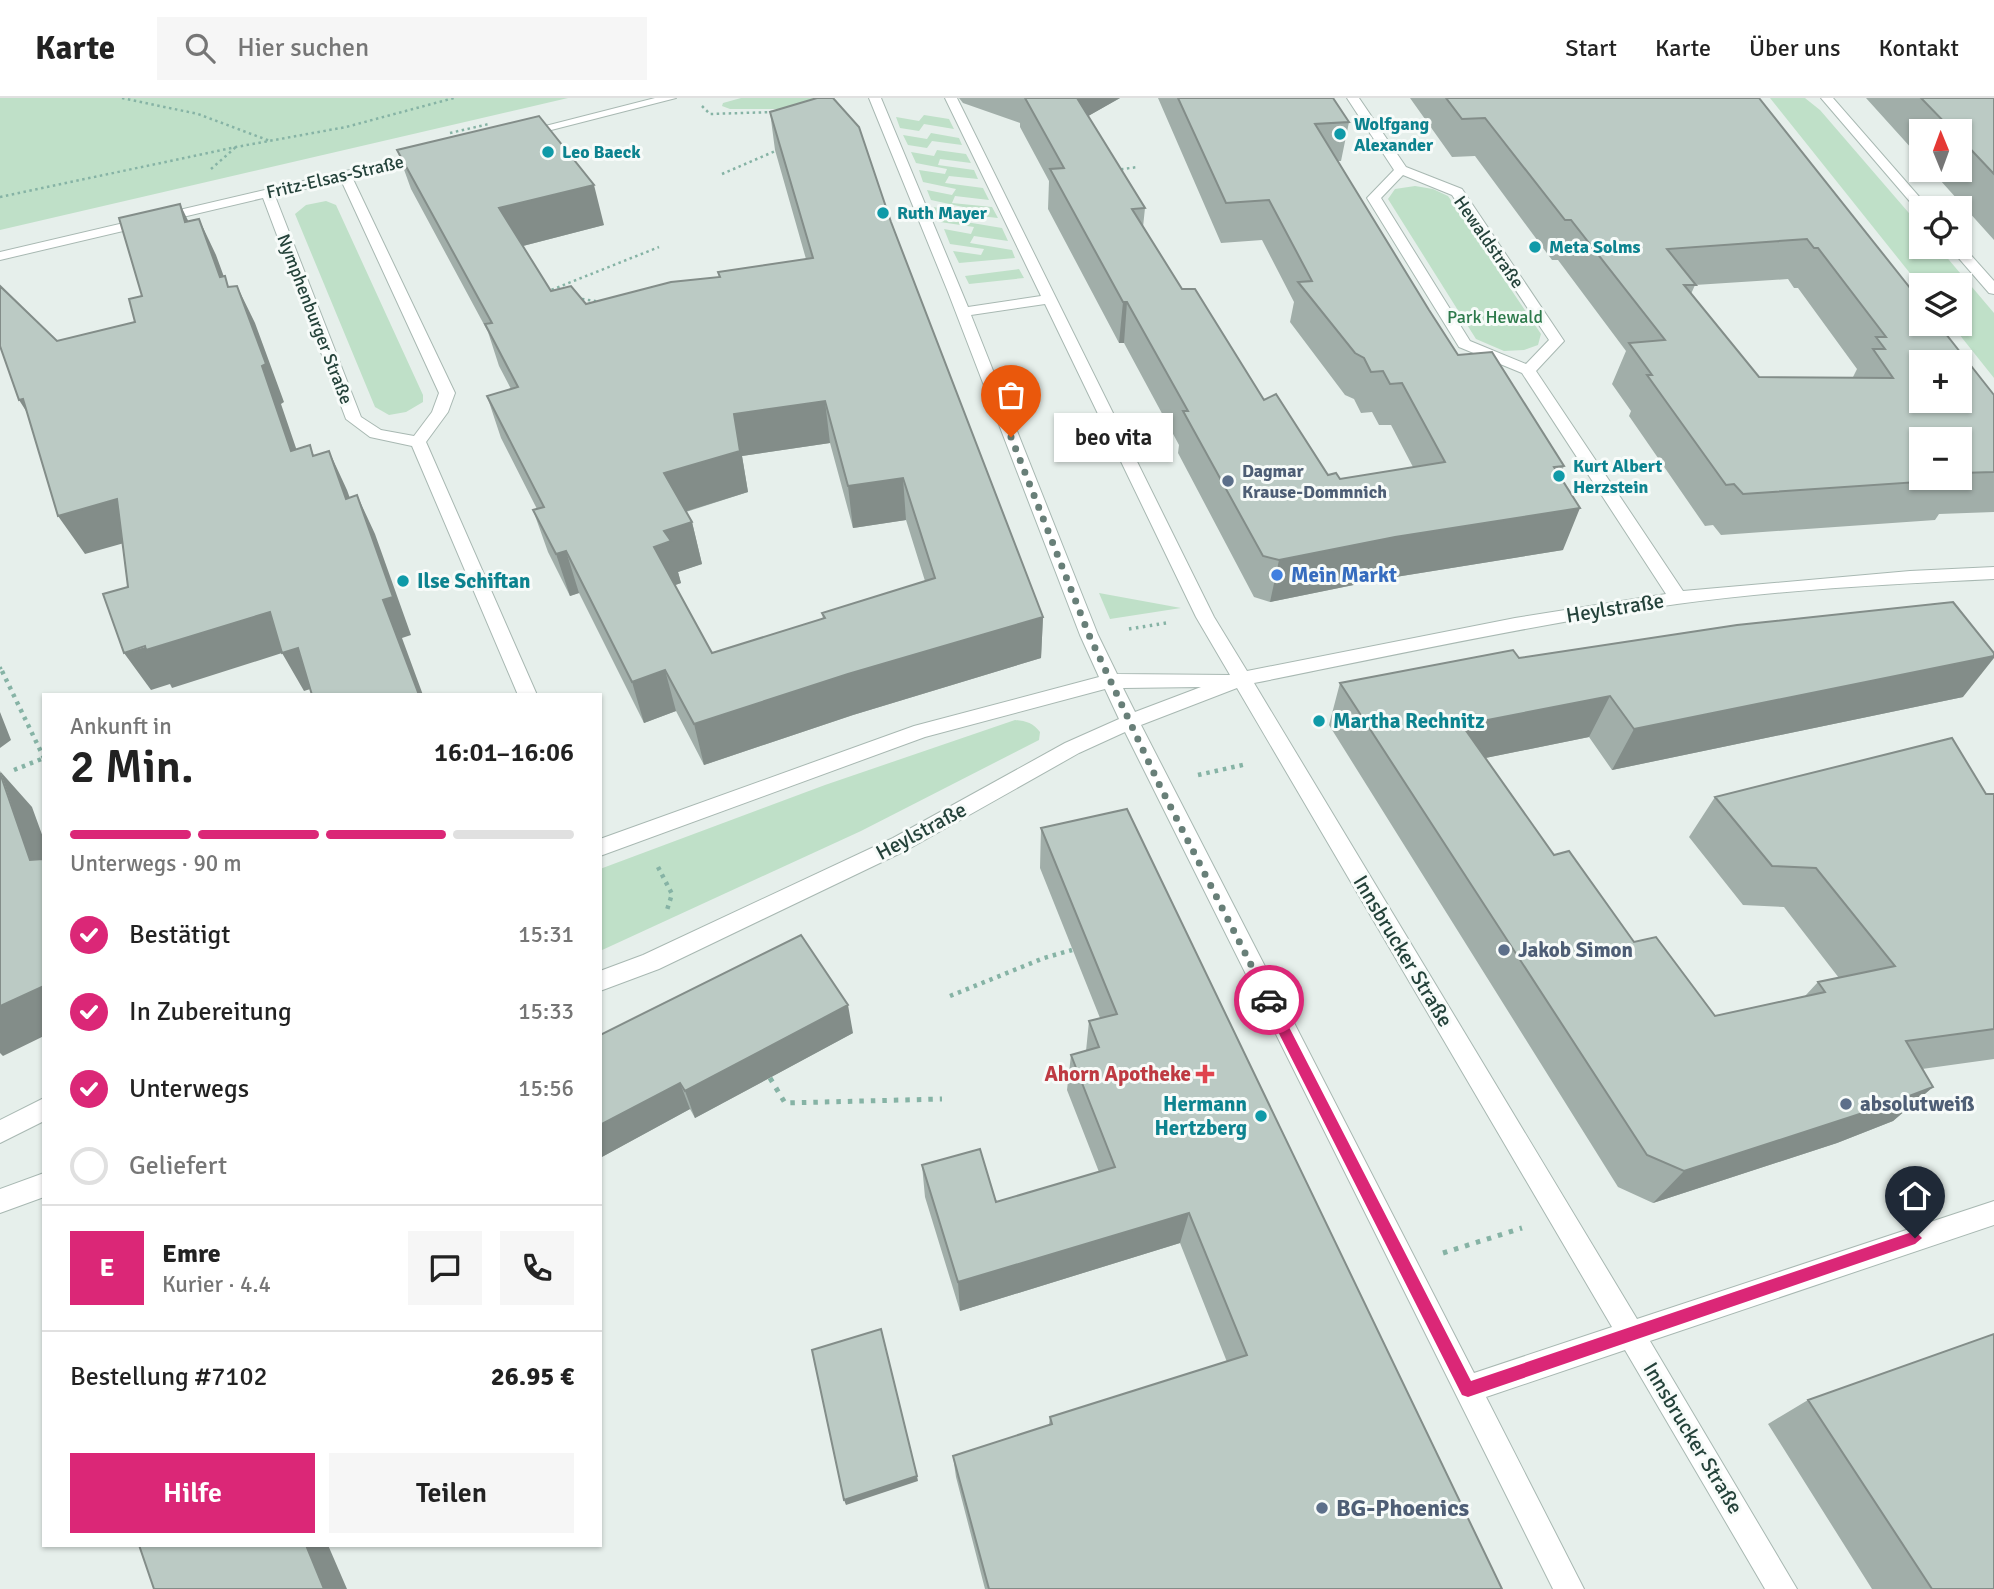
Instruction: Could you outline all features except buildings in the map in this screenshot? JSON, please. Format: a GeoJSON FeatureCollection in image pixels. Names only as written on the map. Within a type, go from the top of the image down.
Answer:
{"type":"FeatureCollection","features":[{"type":"Feature","properties":{"kind":"street"},"geometry":{"type":"LineString","coordinates":[[507,137],[670,98]]}},
{"type":"Feature","properties":{"kind":"street"},"geometry":{"type":"LineString","coordinates":[[875,98],[1089,635],[1129,722],[1569,1589]]}},
{"type":"Feature","properties":{"kind":"street","name":"Innsbrucker Straße"},"geometry":{"type":"LineString","coordinates":[[951,98],[1205,617],[1782,1589]]}},
{"type":"Feature","properties":{"kind":"street"},"geometry":{"type":"LineString","coordinates":[[1353,98],[1401,170],[1374,198],[1464,344],[1528,370],[1678,598]]}},
{"type":"Feature","properties":{"kind":"street"},"geometry":{"type":"LineString","coordinates":[[1827,98],[1913,196]]}},
{"type":"Feature","properties":{"kind":"street","name":"Fritz-Elsas-Straße"},"geometry":{"type":"LineString","coordinates":[[0,256],[446,151]]}},
{"type":"Feature","properties":{"kind":"street","name":"Hewaldstraße"},"geometry":{"type":"LineString","coordinates":[[1401,170],[1457,191],[1557,341],[1528,370]]}},
{"type":"Feature","properties":{"kind":"street"},"geometry":{"type":"LineString","coordinates":[[345,175],[447,393],[440,412],[418,442],[527,693]]}},
{"type":"Feature","properties":{"kind":"street","name":"Nymphenburger Straße"},"geometry":{"type":"LineString","coordinates":[[267,194],[354,419],[376,434],[418,442]]}},
{"type":"Feature","properties":{"kind":"street"},"geometry":{"type":"LineString","coordinates":[[1967,259],[1994,290]]}},
{"type":"Feature","properties":{"kind":"street"},"geometry":{"type":"LineString","coordinates":[[962,312],[1050,299]]}},
{"type":"Feature","properties":{"kind":"street","name":"Heylstraße"},"geometry":{"type":"LineString","coordinates":[[602,980],[651,962],[900,844],[1072,748],[1129,722],[1241,679],[1515,624],[1678,598],[1910,577],[1994,573]]}},
{"type":"Feature","properties":{"kind":"street","name":"Heylstraße"},"geometry":{"type":"LineString","coordinates":[[602,847],[921,731],[1110,681],[1241,679]]}},
{"type":"Feature","properties":{"kind":"street"},"geometry":{"type":"LineString","coordinates":[[0,1132],[42,1111]]}},
{"type":"Feature","properties":{"kind":"street"},"geometry":{"type":"LineString","coordinates":[[0,1201],[42,1186]]}},
{"type":"Feature","properties":{"kind":"street"},"geometry":{"type":"LineString","coordinates":[[1468,1390],[1994,1213]]}},
{"type":"Feature","properties":{"kind":"path"},"geometry":{"type":"LineString","coordinates":[[122,98],[177,107],[218,119],[271,141]]}},
{"type":"Feature","properties":{"kind":"path"},"geometry":{"type":"LineString","coordinates":[[0,197],[346,127],[454,98]]}},
{"type":"Feature","properties":{"kind":"path"},"geometry":{"type":"LineString","coordinates":[[701,104],[710,114],[776,112]]}},
{"type":"Feature","properties":{"kind":"path"},"geometry":{"type":"LineString","coordinates":[[722,174],[783,147]]}},
{"type":"Feature","properties":{"kind":"path"},"geometry":{"type":"LineString","coordinates":[[1104,171],[1138,167]]}},
{"type":"Feature","properties":{"kind":"path"},"geometry":{"type":"LineString","coordinates":[[539,294],[659,247]]}},
{"type":"Feature","properties":{"kind":"path"},"geometry":{"type":"LineString","coordinates":[[547,292],[561,295]]}},
{"type":"Feature","properties":{"kind":"path"},"geometry":{"type":"LineString","coordinates":[[575,297],[602,303]]}},
{"type":"Feature","properties":{"kind":"path"},"geometry":{"type":"LineString","coordinates":[[1127,629],[1174,622]]}},
{"type":"Feature","properties":{"kind":"path"},"geometry":{"type":"LineString","coordinates":[[0,667],[42,754]]}},
{"type":"Feature","properties":{"kind":"path"},"geometry":{"type":"LineString","coordinates":[[0,685],[7,683]]}},
{"type":"Feature","properties":{"kind":"path"},"geometry":{"type":"LineString","coordinates":[[15,769],[42,759]]}},
{"type":"Feature","properties":{"kind":"path"},"geometry":{"type":"LineString","coordinates":[[1187,778],[1259,761]]}},
{"type":"Feature","properties":{"kind":"path"},"geometry":{"type":"LineString","coordinates":[[651,962],[672,894],[655,862]]}},
{"type":"Feature","properties":{"kind":"path"},"geometry":{"type":"LineString","coordinates":[[950,996],[1044,958],[1072,950]]}},
{"type":"Feature","properties":{"kind":"path"},"geometry":{"type":"LineString","coordinates":[[770,1078],[785,1103],[942,1100]]}},
{"type":"Feature","properties":{"kind":"path"},"geometry":{"type":"LineString","coordinates":[[1433,1256],[1528,1227]]}},
{"type":"Feature","properties":{"kind":"green space"},"geometry":{"type":"Polygon","coordinates":[[[0,98],[568,98],[0,230],[0,98]]]}},
{"type":"Feature","properties":{"kind":"green space"},"geometry":{"type":"Polygon","coordinates":[[[741,98],[831,98],[784,109],[730,109],[722,106],[723,103],[741,98]]]}},
{"type":"Feature","properties":{"kind":"green space"},"geometry":{"type":"Polygon","coordinates":[[[1770,98],[1805,98],[1820,110],[1909,213],[1909,259],[1948,259],[1960,273],[1910,273],[1770,98]]]}},
{"type":"Feature","properties":{"kind":"green space"},"geometry":{"type":"Polygon","coordinates":[[[924,115],[949,119],[954,129],[924,124],[919,131],[900,128],[896,117],[919,121],[924,115]]]}},
{"type":"Feature","properties":{"kind":"green space"},"geometry":{"type":"Polygon","coordinates":[[[931,133],[959,138],[962,145],[932,141],[927,148],[908,145],[903,135],[927,139],[931,133]]]}},
{"type":"Feature","properties":{"kind":"green space"},"geometry":{"type":"Polygon","coordinates":[[[937,150],[966,154],[971,163],[940,159],[938,165],[974,170],[978,179],[949,176],[945,183],[983,188],[989,200],[955,196],[952,203],[992,207],[998,218],[962,214],[960,221],[1002,228],[1008,241],[974,236],[970,243],[1012,250],[1015,258],[959,263],[953,251],[981,255],[984,249],[950,244],[944,229],[971,234],[974,227],[940,222],[934,207],[960,213],[963,207],[931,200],[927,190],[952,195],[956,189],[923,182],[919,170],[945,174],[947,169],[916,163],[911,152],[934,156],[937,150]]]}},
{"type":"Feature","properties":{"kind":"green space","name":"Park Hewald"},"geometry":{"type":"Polygon","coordinates":[[[1415,186],[1433,189],[1448,196],[1541,334],[1538,345],[1524,350],[1504,351],[1476,339],[1388,199],[1395,189],[1415,186]]]}},
{"type":"Feature","properties":{"kind":"green space"},"geometry":{"type":"Polygon","coordinates":[[[326,201],[336,205],[423,395],[423,402],[406,412],[389,415],[375,407],[295,214],[306,205],[326,201]]]}},
{"type":"Feature","properties":{"kind":"green space"},"geometry":{"type":"Polygon","coordinates":[[[1019,269],[1024,278],[969,284],[965,276],[1019,269]]]}},
{"type":"Feature","properties":{"kind":"green space"},"geometry":{"type":"Polygon","coordinates":[[[1972,287],[1994,313],[1994,378],[1961,336],[1972,336],[1972,287]]]}},
{"type":"Feature","properties":{"kind":"green space"},"geometry":{"type":"Polygon","coordinates":[[[1099,593],[1181,608],[1110,619],[1099,593]]]}},
{"type":"Feature","properties":{"kind":"green space"},"geometry":{"type":"Polygon","coordinates":[[[1015,720],[1035,726],[1040,732],[1039,740],[861,831],[602,950],[602,868],[825,785],[1015,720]]]}},
{"type":"Feature","properties":{"kind":"way so far"},"geometry":{"type":"LineString","coordinates":[[1011,437],[1089,635],[1159,784],[1269,1000]]}},
{"type":"Feature","properties":{"kind":"place","name":"Wolfgang Alexander"},"geometry":{"type":"Point","coordinates":[1340,134]}},
{"type":"Feature","properties":{"kind":"place","name":"Leo Baeck"},"geometry":{"type":"Point","coordinates":[548,152]}},
{"type":"Feature","properties":{"kind":"place","name":"Ruth Mayer"},"geometry":{"type":"Point","coordinates":[883,213]}},
{"type":"Feature","properties":{"kind":"place","name":"Meta Solms"},"geometry":{"type":"Point","coordinates":[1535,247]}},
{"type":"Feature","properties":{"kind":"place","name":"beo vita"},"geometry":{"type":"Point","coordinates":[1011,437]}},
{"type":"Feature","properties":{"kind":"place","name":"Kurt Albert Herzstein"},"geometry":{"type":"Point","coordinates":[1559,476]}},
{"type":"Feature","properties":{"kind":"place","name":"Dagmar Krause-Dommnich"},"geometry":{"type":"Point","coordinates":[1228,481]}},
{"type":"Feature","properties":{"kind":"place","name":"Mein Markt"},"geometry":{"type":"Point","coordinates":[1277,575]}},
{"type":"Feature","properties":{"kind":"place","name":"Ilse Schiftan"},"geometry":{"type":"Point","coordinates":[403,581]}},
{"type":"Feature","properties":{"kind":"place","name":"Martha Rechnitz"},"geometry":{"type":"Point","coordinates":[1319,721]}},
{"type":"Feature","properties":{"kind":"place","name":"Jakob Simon"},"geometry":{"type":"Point","coordinates":[1504,950]}},
{"type":"Feature","properties":{"kind":"place","name":"Ahorn Apotheke"},"geometry":{"type":"Point","coordinates":[1205,1074]}},
{"type":"Feature","properties":{"kind":"place","name":"absolutweiß"},"geometry":{"type":"Point","coordinates":[1846,1104]}},
{"type":"Feature","properties":{"kind":"place","name":"Hermann Hertzberg"},"geometry":{"type":"Point","coordinates":[1261,1116]}},
{"type":"Feature","properties":{"kind":"place","name":"BG-Phoenics"},"geometry":{"type":"Point","coordinates":[1322,1508]}},
{"type":"Feature","properties":{"kind":"route"},"geometry":{"type":"LineString","coordinates":[[1269,1000],[1468,1390],[1915,1238]]}}]}
